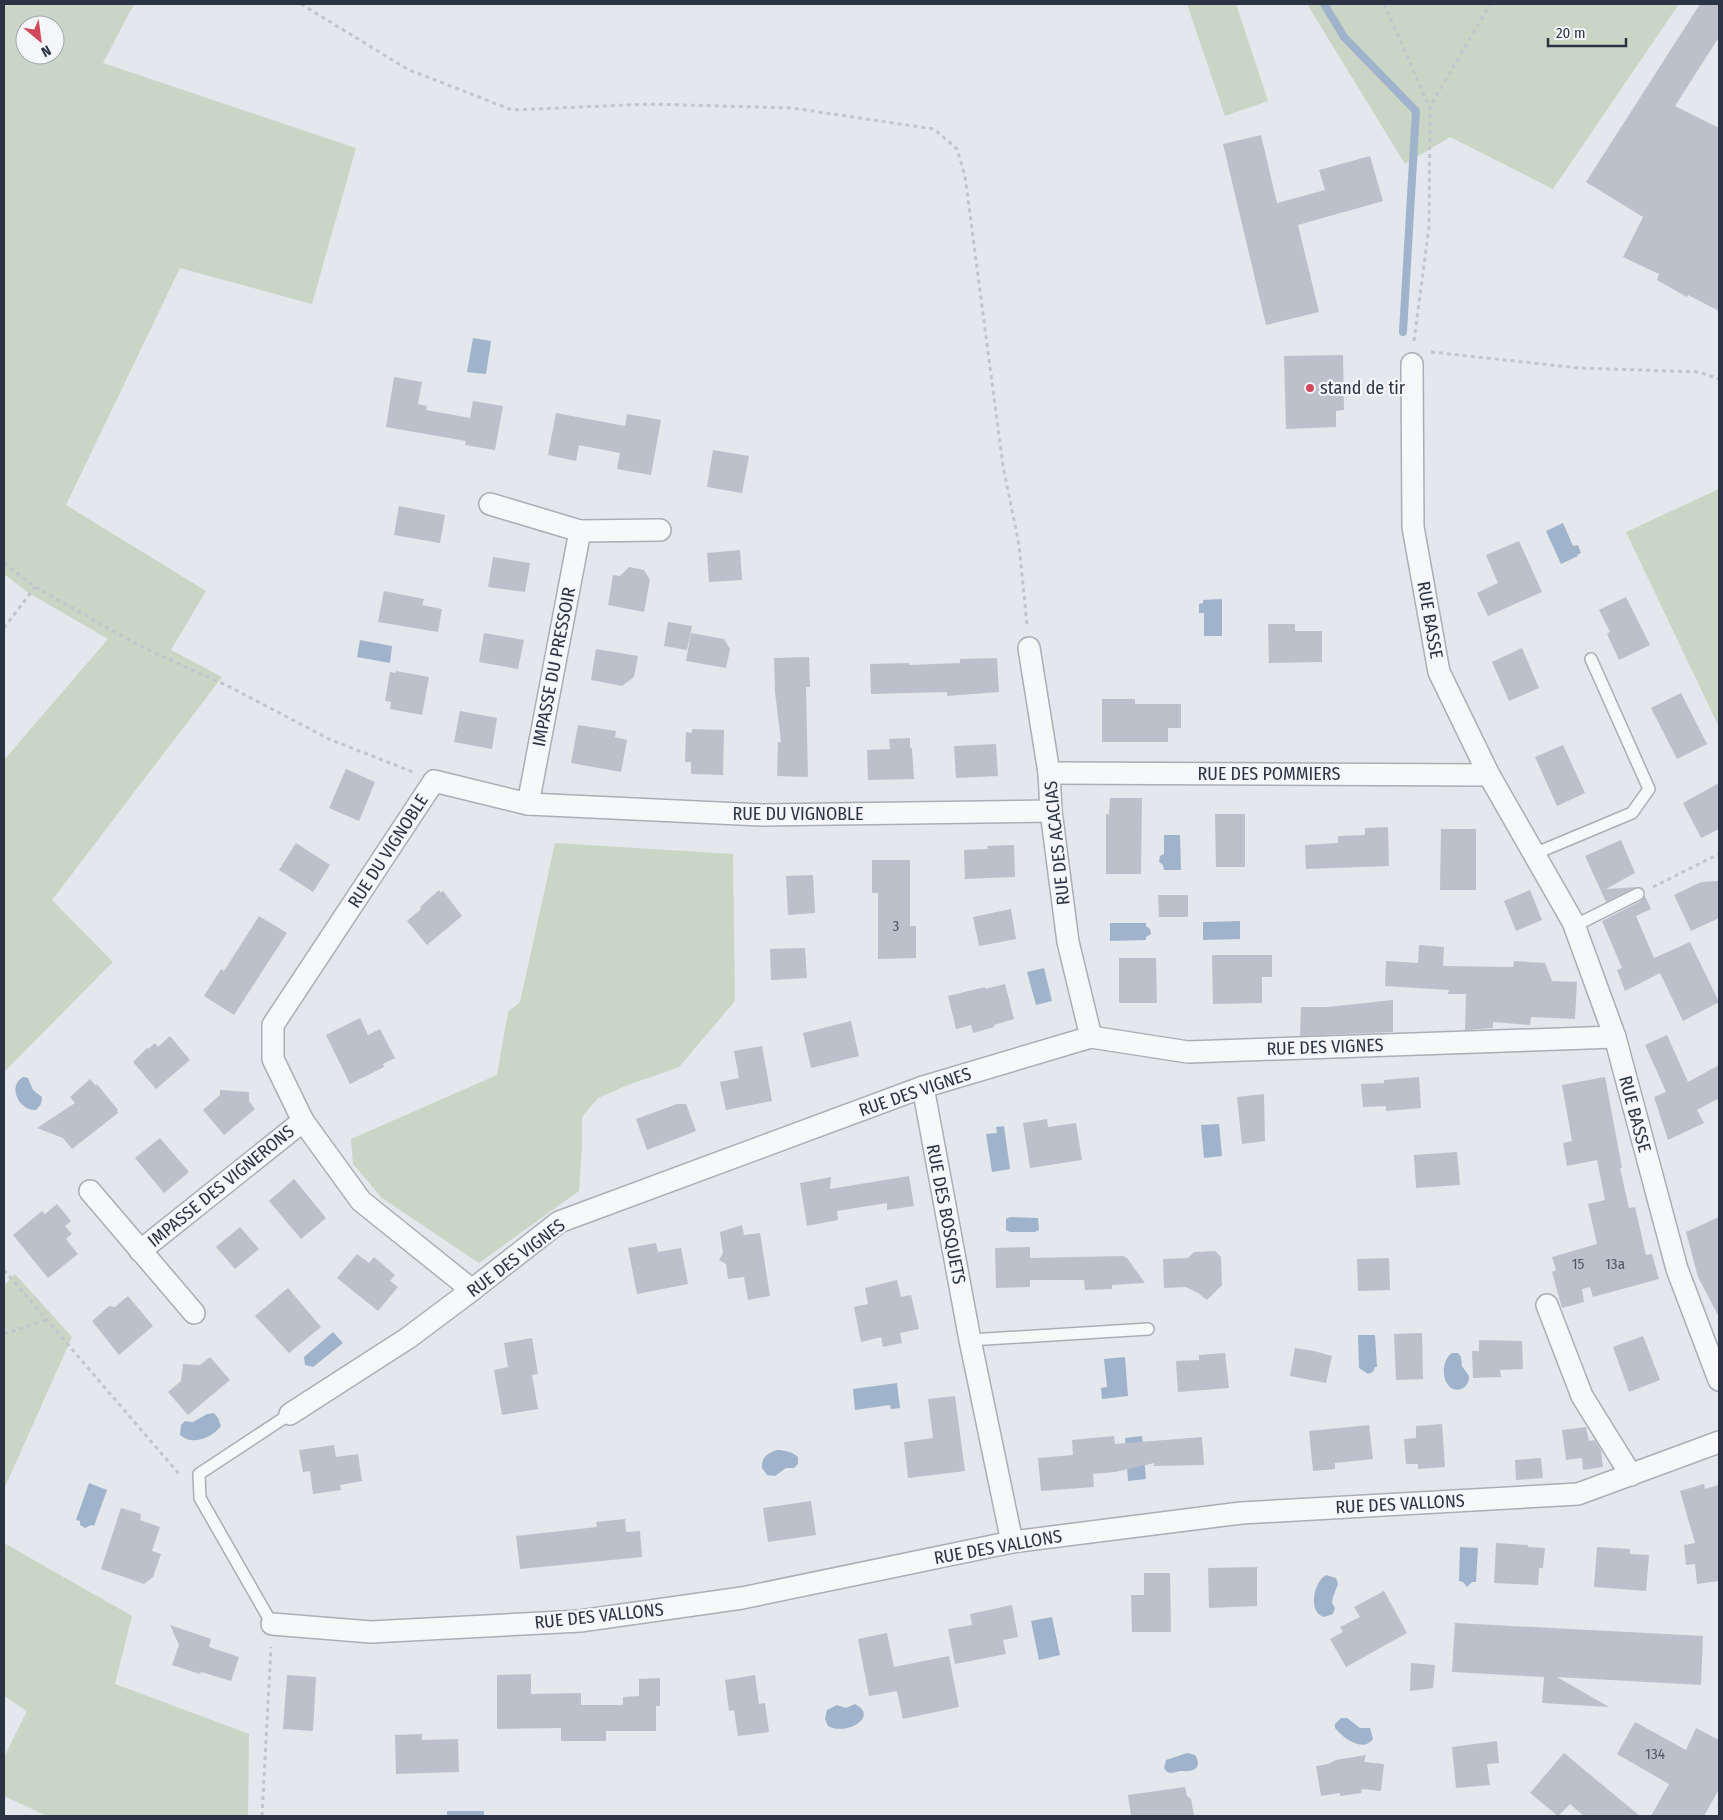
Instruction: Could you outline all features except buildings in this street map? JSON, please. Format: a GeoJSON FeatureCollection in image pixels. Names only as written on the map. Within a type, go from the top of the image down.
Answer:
{"type":"FeatureCollection","features":[{"type":"Feature","properties":{"kind":"street","name":"RUE BASSE"},"geometry":{"type":"LineString","coordinates":[[1412,357],[1413,527],[1439,672],[1490,775],[1574,926],[1615,1037],[1677,1268],[1719,1380]]}},
{"type":"Feature","properties":{"kind":"street"},"geometry":{"type":"LineString","coordinates":[[490,504],[580,531],[660,530]]}},
{"type":"Feature","properties":{"kind":"street","name":"IMPASSE DU PRESSOIR"},"geometry":{"type":"LineString","coordinates":[[528,804],[580,531]]}},
{"type":"Feature","properties":{"kind":"street","name":"RUE DES ACACIAS"},"geometry":{"type":"LineString","coordinates":[[1029,648],[1049,774],[1051,811],[1068,942],[1091,1037]]}},
{"type":"Feature","properties":{"kind":"street","name":"RUE DES POMMIERS"},"geometry":{"type":"LineString","coordinates":[[1049,774],[1490,775]]}},
{"type":"Feature","properties":{"kind":"street","name":"RUE DU VIGNOBLE"},"geometry":{"type":"LineString","coordinates":[[472,1290],[361,1201],[303,1120],[273,1059],[273,1025],[434,781],[528,804],[761,815],[1051,811]]}},
{"type":"Feature","properties":{"kind":"street","name":"RUE DES VIGNES"},"geometry":{"type":"LineString","coordinates":[[290,1414],[408,1338],[559,1222],[923,1087],[1091,1037],[1188,1052],[1615,1037]]}},
{"type":"Feature","properties":{"kind":"street","name":"RUE DES BOSQUETS"},"geometry":{"type":"LineString","coordinates":[[923,1087],[970,1340],[1012,1542]]}},
{"type":"Feature","properties":{"kind":"street","name":"IMPASSE DES VIGNERONS"},"geometry":{"type":"LineString","coordinates":[[140,1251],[303,1120]]}},
{"type":"Feature","properties":{"kind":"street","name":"IMPASSE DES VIGNERONS"},"geometry":{"type":"LineString","coordinates":[[90,1191],[194,1313]]}},
{"type":"Feature","properties":{"kind":"street"},"geometry":{"type":"LineString","coordinates":[[1546,1305],[1582,1396],[1631,1475]]}},
{"type":"Feature","properties":{"kind":"street","name":"RUE DES VALLONS"},"geometry":{"type":"LineString","coordinates":[[272,1624],[371,1632],[580,1620],[742,1598],[1012,1542],[1241,1513],[1578,1494],[1719,1442]]}},
{"type":"Feature","properties":{"kind":"lane"},"geometry":{"type":"LineString","coordinates":[[1534,854],[1632,813],[1649,789],[1591,659]]}},
{"type":"Feature","properties":{"kind":"lane"},"geometry":{"type":"LineString","coordinates":[[1574,926],[1638,894]]}},
{"type":"Feature","properties":{"kind":"lane"},"geometry":{"type":"LineString","coordinates":[[970,1340],[1148,1329]]}},
{"type":"Feature","properties":{"kind":"lane"},"geometry":{"type":"LineString","coordinates":[[272,1624],[200,1498],[199,1474],[290,1414]]}},
{"type":"Feature","properties":{"kind":"path"},"geometry":{"type":"LineString","coordinates":[[300,4],[407,69],[512,110],[650,104],[792,108],[934,129],[956,149],[965,176],[1003,466],[1019,545],[1029,648]]}},
{"type":"Feature","properties":{"kind":"path"},"geometry":{"type":"LineString","coordinates":[[1384,4],[1430,107],[1429,227],[1412,357],[1579,368],[1699,372],[1719,379]]}},
{"type":"Feature","properties":{"kind":"path"},"geometry":{"type":"LineString","coordinates":[[1430,107],[1490,4]]}},
{"type":"Feature","properties":{"kind":"path"},"geometry":{"type":"LineString","coordinates":[[4,563],[35,588],[142,647],[232,688],[329,739],[434,781]]}},
{"type":"Feature","properties":{"kind":"path"},"geometry":{"type":"LineString","coordinates":[[4,628],[35,588]]}},
{"type":"Feature","properties":{"kind":"path"},"geometry":{"type":"LineString","coordinates":[[1638,894],[1719,854]]}},
{"type":"Feature","properties":{"kind":"path"},"geometry":{"type":"LineString","coordinates":[[4,1270],[182,1477],[199,1485]]}},
{"type":"Feature","properties":{"kind":"path"},"geometry":{"type":"LineString","coordinates":[[4,1334],[46,1320]]}},
{"type":"Feature","properties":{"kind":"path"},"geometry":{"type":"LineString","coordinates":[[262,1816],[272,1624]]}},
{"type":"Feature","properties":{"kind":"green space"},"geometry":{"type":"Polygon","coordinates":[[[4,4],[134,4],[103,63],[356,148],[312,304],[180,268],[66,505],[206,591],[171,650],[222,677],[52,900],[113,962],[4,1072],[4,760],[108,639],[27,592],[4,574],[4,4]]]}},
{"type":"Feature","properties":{"kind":"green space"},"geometry":{"type":"Polygon","coordinates":[[[1187,4],[1236,4],[1268,101],[1225,116],[1187,4]]]}},
{"type":"Feature","properties":{"kind":"green space"},"geometry":{"type":"Polygon","coordinates":[[[1307,4],[1679,4],[1553,189],[1450,137],[1405,164],[1307,4]]]}},
{"type":"Feature","properties":{"kind":"green space"},"geometry":{"type":"Polygon","coordinates":[[[1719,489],[1719,727],[1626,532],[1719,489]]]}},
{"type":"Feature","properties":{"kind":"green space"},"geometry":{"type":"Polygon","coordinates":[[[555,843],[733,854],[735,1001],[679,1067],[598,1098],[582,1117],[579,1191],[479,1263],[382,1198],[353,1164],[351,1139],[497,1075],[508,1012],[520,1002],[555,843]]]}},
{"type":"Feature","properties":{"kind":"green space"},"geometry":{"type":"Polygon","coordinates":[[[15,1274],[72,1337],[4,1489],[4,1286],[15,1274]]]}},
{"type":"Feature","properties":{"kind":"green space"},"geometry":{"type":"Polygon","coordinates":[[[4,1543],[132,1616],[115,1684],[249,1734],[248,1816],[47,1816],[4,1796],[4,1757],[27,1711],[4,1696],[4,1543]]]}},
{"type":"Feature","properties":{"kind":"water"},"geometry":{"type":"Polygon","coordinates":[[[473,338],[491,341],[486,374],[467,372],[473,338]]]}},
{"type":"Feature","properties":{"kind":"water"},"geometry":{"type":"Polygon","coordinates":[[[1563,523],[1573,546],[1578,545],[1581,553],[1561,564],[1546,531],[1563,523]]]}},
{"type":"Feature","properties":{"kind":"water"},"geometry":{"type":"Polygon","coordinates":[[[1222,599],[1222,636],[1204,636],[1204,613],[1199,613],[1199,604],[1203,603],[1203,600],[1222,599]]]}},
{"type":"Feature","properties":{"kind":"water"},"geometry":{"type":"Polygon","coordinates":[[[360,640],[392,646],[390,663],[357,657],[360,640]]]}},
{"type":"Feature","properties":{"kind":"water"},"geometry":{"type":"Polygon","coordinates":[[[1164,835],[1180,835],[1181,870],[1164,870],[1163,865],[1159,862],[1160,856],[1164,854],[1164,835]]]}},
{"type":"Feature","properties":{"kind":"water"},"geometry":{"type":"Polygon","coordinates":[[[1240,921],[1240,939],[1203,940],[1203,922],[1240,921]]]}},
{"type":"Feature","properties":{"kind":"water"},"geometry":{"type":"Polygon","coordinates":[[[1110,923],[1146,923],[1151,934],[1146,937],[1146,940],[1110,941],[1110,923]]]}},
{"type":"Feature","properties":{"kind":"water"},"geometry":{"type":"Polygon","coordinates":[[[1044,968],[1052,1001],[1036,1005],[1027,972],[1044,968]]]}},
{"type":"Feature","properties":{"kind":"water"},"geometry":{"type":"Polygon","coordinates":[[[23,1077],[28,1078],[33,1090],[42,1097],[41,1104],[36,1110],[25,1107],[17,1097],[16,1086],[23,1077]]]}},
{"type":"Feature","properties":{"kind":"water"},"geometry":{"type":"Polygon","coordinates":[[[1219,1124],[1222,1156],[1204,1158],[1201,1125],[1219,1124]]]}},
{"type":"Feature","properties":{"kind":"water"},"geometry":{"type":"Polygon","coordinates":[[[1004,1126],[1010,1169],[992,1172],[986,1134],[997,1133],[996,1127],[1004,1126]]]}},
{"type":"Feature","properties":{"kind":"water"},"geometry":{"type":"Polygon","coordinates":[[[1010,1217],[1038,1218],[1039,1230],[1035,1232],[1010,1232],[1006,1230],[1006,1219],[1010,1217]]]}},
{"type":"Feature","properties":{"kind":"water"},"geometry":{"type":"Polygon","coordinates":[[[333,1332],[343,1343],[313,1367],[305,1365],[304,1357],[333,1332]]]}},
{"type":"Feature","properties":{"kind":"water"},"geometry":{"type":"Polygon","coordinates":[[[1358,1335],[1375,1335],[1377,1367],[1368,1374],[1359,1368],[1358,1335]]]}},
{"type":"Feature","properties":{"kind":"water"},"geometry":{"type":"Polygon","coordinates":[[[1452,1353],[1458,1353],[1461,1357],[1462,1366],[1469,1376],[1465,1387],[1458,1390],[1451,1388],[1444,1377],[1445,1363],[1452,1353]]]}},
{"type":"Feature","properties":{"kind":"water"},"geometry":{"type":"Polygon","coordinates":[[[1125,1357],[1128,1396],[1102,1399],[1101,1388],[1107,1387],[1104,1359],[1125,1357]]]}},
{"type":"Feature","properties":{"kind":"water"},"geometry":{"type":"Polygon","coordinates":[[[897,1383],[900,1408],[891,1409],[890,1405],[855,1410],[853,1389],[897,1383]]]}},
{"type":"Feature","properties":{"kind":"water"},"geometry":{"type":"Polygon","coordinates":[[[214,1413],[221,1426],[212,1434],[196,1440],[190,1440],[180,1435],[181,1425],[185,1421],[193,1422],[207,1414],[214,1413]]]}},
{"type":"Feature","properties":{"kind":"water"},"geometry":{"type":"Polygon","coordinates":[[[1142,1436],[1146,1479],[1128,1481],[1125,1438],[1142,1436]]]}},
{"type":"Feature","properties":{"kind":"water"},"geometry":{"type":"Polygon","coordinates":[[[777,1450],[783,1450],[796,1455],[798,1457],[798,1464],[794,1468],[786,1468],[775,1476],[767,1475],[762,1468],[764,1458],[777,1450]]]}},
{"type":"Feature","properties":{"kind":"water"},"geometry":{"type":"Polygon","coordinates":[[[89,1483],[107,1490],[94,1526],[91,1525],[85,1528],[80,1525],[80,1521],[76,1520],[89,1483]]]}},
{"type":"Feature","properties":{"kind":"water"},"geometry":{"type":"Polygon","coordinates":[[[1460,1547],[1478,1548],[1476,1582],[1472,1582],[1467,1587],[1463,1582],[1459,1581],[1460,1547]]]}},
{"type":"Feature","properties":{"kind":"water"},"geometry":{"type":"Polygon","coordinates":[[[1326,1575],[1336,1578],[1338,1584],[1332,1603],[1335,1608],[1333,1614],[1324,1617],[1315,1609],[1314,1596],[1318,1583],[1326,1575]]]}},
{"type":"Feature","properties":{"kind":"water"},"geometry":{"type":"Polygon","coordinates":[[[1052,1617],[1060,1655],[1039,1660],[1031,1621],[1052,1617]]]}},
{"type":"Feature","properties":{"kind":"water"},"geometry":{"type":"Polygon","coordinates":[[[855,1704],[862,1709],[864,1714],[858,1724],[843,1729],[828,1726],[825,1719],[827,1710],[837,1705],[846,1708],[855,1704]]]}},
{"type":"Feature","properties":{"kind":"water"},"geometry":{"type":"Polygon","coordinates":[[[1341,1718],[1347,1718],[1360,1728],[1370,1728],[1373,1739],[1364,1745],[1348,1740],[1335,1728],[1335,1724],[1341,1718]]]}},
{"type":"Feature","properties":{"kind":"water"},"geometry":{"type":"Polygon","coordinates":[[[1187,1753],[1195,1755],[1198,1763],[1196,1768],[1190,1771],[1167,1772],[1164,1768],[1166,1760],[1187,1753]]]}},
{"type":"Feature","properties":{"kind":"water"},"geometry":{"type":"Polygon","coordinates":[[[447,1811],[484,1811],[484,1816],[447,1816],[447,1811]]]}},
{"type":"Feature","properties":{"kind":"waterway"},"geometry":{"type":"LineString","coordinates":[[1324,4],[1344,37],[1416,111],[1403,332]]}},
{"type":"Feature","properties":{"kind":"place","name":"stand de tir"},"geometry":{"type":"Point","coordinates":[1310,388]}}]}
